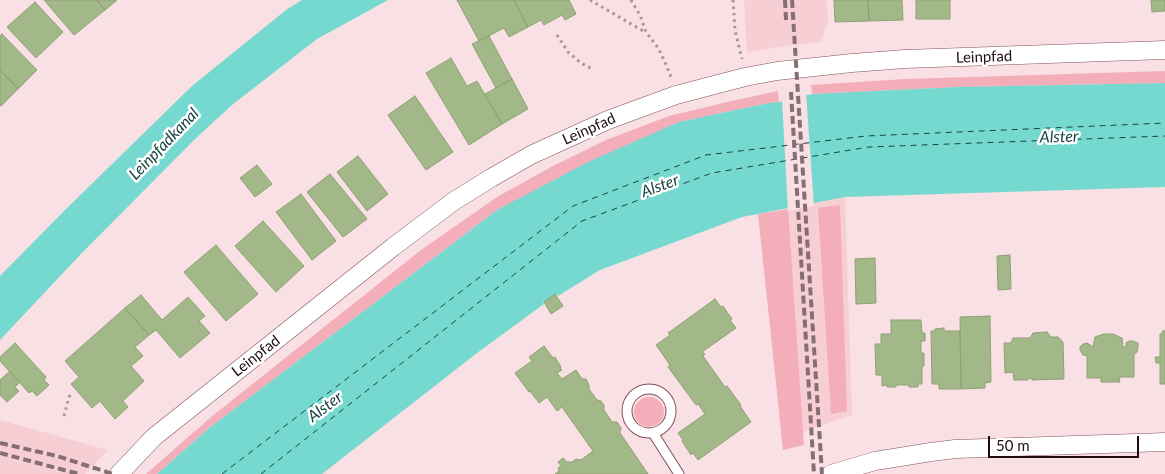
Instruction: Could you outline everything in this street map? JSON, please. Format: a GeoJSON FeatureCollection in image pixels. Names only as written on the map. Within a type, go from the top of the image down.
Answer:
{"type":"FeatureCollection","features":[{"type":"Feature","properties":{"kind":"street","name":"Leinpfad"},"geometry":{"type":"LineString","coordinates":[[119,474],[154,437],[454,201],[531,155],[608,120],[676,95],[745,77],[777,71],[905,59],[1165,50]]}},
{"type":"Feature","properties":{"kind":"street"},"geometry":{"type":"LineString","coordinates":[[831,474],[875,467],[931,452],[955,449],[1165,442]]}},
{"type":"Feature","properties":{"kind":"lane"},"geometry":{"type":"LineString","coordinates":[[647,389],[663,394],[669,402],[671,409],[668,423],[663,429],[653,433],[643,433],[634,428],[627,412],[631,398],[636,393],[647,389]]}},
{"type":"Feature","properties":{"kind":"lane"},"geometry":{"type":"LineString","coordinates":[[653,433],[680,474]]}},
{"type":"Feature","properties":{"kind":"path"},"geometry":{"type":"LineString","coordinates":[[590,0],[646,32]]}},
{"type":"Feature","properties":{"kind":"path"},"geometry":{"type":"LineString","coordinates":[[631,0],[640,15],[646,32],[666,62],[676,95]]}},
{"type":"Feature","properties":{"kind":"path"},"geometry":{"type":"LineString","coordinates":[[733,0],[735,30],[742,59]]}},
{"type":"Feature","properties":{"kind":"path"},"geometry":{"type":"LineString","coordinates":[[557,35],[568,52],[592,69]]}},
{"type":"Feature","properties":{"kind":"path"},"geometry":{"type":"LineString","coordinates":[[64,416],[69,397],[72,393]]}},
{"type":"Feature","properties":{"kind":"shaded area"},"geometry":{"type":"Polygon","coordinates":[[[744,0],[827,0],[828,21],[821,42],[747,53],[744,0]]]}},
{"type":"Feature","properties":{"kind":"shaded area"},"geometry":{"type":"Polygon","coordinates":[[[1165,71],[1165,83],[958,87],[812,94],[811,85],[905,79],[1165,71]]]}},
{"type":"Feature","properties":{"kind":"shaded area"},"geometry":{"type":"Polygon","coordinates":[[[778,91],[779,102],[679,122],[497,210],[208,429],[157,474],[146,474],[211,417],[421,250],[497,197],[551,167],[606,140],[669,116],[778,91]]]}},
{"type":"Feature","properties":{"kind":"shaded area"},"geometry":{"type":"Polygon","coordinates":[[[845,197],[852,415],[794,435],[777,211],[845,197]]]}},
{"type":"Feature","properties":{"kind":"shaded area"},"geometry":{"type":"Polygon","coordinates":[[[840,205],[847,411],[831,414],[818,208],[840,205]]]}},
{"type":"Feature","properties":{"kind":"shaded area"},"geometry":{"type":"Polygon","coordinates":[[[788,209],[804,445],[783,450],[758,214],[788,209]]]}},
{"type":"Feature","properties":{"kind":"shaded area"},"geometry":{"type":"Polygon","coordinates":[[[649,397],[660,401],[664,412],[660,423],[649,427],[638,423],[634,412],[638,401],[649,397]]]}},
{"type":"Feature","properties":{"kind":"shaded area"},"geometry":{"type":"Polygon","coordinates":[[[0,420],[108,450],[85,474],[0,474],[0,420]]]}},
{"type":"Feature","properties":{"kind":"water","name":"Leinpfadkanal"},"geometry":{"type":"Polygon","coordinates":[[[302,0],[388,0],[317,39],[232,105],[196,138],[79,256],[0,340],[0,276],[192,86],[286,10],[302,0]]]}},
{"type":"Feature","properties":{"kind":"water","name":"Alster"},"geometry":{"type":"Polygon","coordinates":[[[1165,83],[1165,187],[845,197],[742,217],[600,270],[558,296],[556,294],[543,302],[544,304],[477,353],[322,474],[157,474],[208,429],[497,210],[588,162],[679,122],[812,94],[958,87],[1165,83]]]}},
{"type":"Feature","properties":{"kind":"pier"},"geometry":{"type":"Polygon","coordinates":[[[806,93],[814,206],[788,211],[782,99],[806,93]]]}},
{"type":"Feature","properties":{"kind":"building"},"geometry":{"type":"Polygon","coordinates":[[[44,0],[97,0],[105,10],[74,35],[44,0]]]}},
{"type":"Feature","properties":{"kind":"building"},"geometry":{"type":"Polygon","coordinates":[[[97,0],[117,0],[105,10],[97,0]]]}},
{"type":"Feature","properties":{"kind":"building"},"geometry":{"type":"Polygon","coordinates":[[[457,0],[514,0],[528,27],[509,37],[504,28],[479,41],[457,0]]]}},
{"type":"Feature","properties":{"kind":"building"},"geometry":{"type":"Polygon","coordinates":[[[514,0],[569,0],[576,14],[565,20],[562,15],[544,25],[541,20],[528,27],[514,0]]]}},
{"type":"Feature","properties":{"kind":"building"},"geometry":{"type":"Polygon","coordinates":[[[834,0],[868,0],[869,21],[835,22],[834,0]]]}},
{"type":"Feature","properties":{"kind":"building"},"geometry":{"type":"Polygon","coordinates":[[[868,0],[902,0],[903,20],[869,21],[868,0]]]}},
{"type":"Feature","properties":{"kind":"building"},"geometry":{"type":"Polygon","coordinates":[[[916,0],[950,0],[950,19],[916,19],[916,0]]]}},
{"type":"Feature","properties":{"kind":"building"},"geometry":{"type":"Polygon","coordinates":[[[1151,0],[1165,0],[1165,11],[1152,12],[1151,0]]]}},
{"type":"Feature","properties":{"kind":"building"},"geometry":{"type":"Polygon","coordinates":[[[35,2],[63,32],[36,58],[7,27],[35,2]]]}},
{"type":"Feature","properties":{"kind":"building"},"geometry":{"type":"Polygon","coordinates":[[[2,34],[37,70],[18,89],[0,70],[0,36],[2,34]]]}},
{"type":"Feature","properties":{"kind":"building"},"geometry":{"type":"Polygon","coordinates":[[[489,36],[512,79],[496,88],[472,44],[489,36]]]}},
{"type":"Feature","properties":{"kind":"building"},"geometry":{"type":"Polygon","coordinates":[[[451,58],[467,86],[477,81],[502,124],[469,145],[426,73],[451,58]]]}},
{"type":"Feature","properties":{"kind":"building"},"geometry":{"type":"Polygon","coordinates":[[[0,70],[18,89],[1,106],[0,105],[0,70]]]}},
{"type":"Feature","properties":{"kind":"building"},"geometry":{"type":"Polygon","coordinates":[[[512,79],[528,109],[502,124],[485,94],[512,79]]]}},
{"type":"Feature","properties":{"kind":"building"},"geometry":{"type":"Polygon","coordinates":[[[415,96],[453,152],[426,170],[388,115],[415,96]]]}},
{"type":"Feature","properties":{"kind":"building"},"geometry":{"type":"Polygon","coordinates":[[[358,156],[388,194],[367,211],[337,172],[358,156]]]}},
{"type":"Feature","properties":{"kind":"building"},"geometry":{"type":"Polygon","coordinates":[[[257,165],[272,184],[255,197],[240,178],[257,165]]]}},
{"type":"Feature","properties":{"kind":"building"},"geometry":{"type":"Polygon","coordinates":[[[330,174],[367,219],[343,237],[307,192],[330,174]]]}},
{"type":"Feature","properties":{"kind":"building"},"geometry":{"type":"Polygon","coordinates":[[[301,194],[336,241],[312,260],[276,212],[301,194]]]}},
{"type":"Feature","properties":{"kind":"building"},"geometry":{"type":"Polygon","coordinates":[[[263,221],[304,266],[276,292],[235,246],[263,221]]]}},
{"type":"Feature","properties":{"kind":"building"},"geometry":{"type":"Polygon","coordinates":[[[216,245],[258,294],[226,321],[184,272],[216,245]]]}},
{"type":"Feature","properties":{"kind":"building"},"geometry":{"type":"Polygon","coordinates":[[[1010,255],[1011,289],[998,290],[997,256],[1010,255]]]}},
{"type":"Feature","properties":{"kind":"building"},"geometry":{"type":"Polygon","coordinates":[[[875,258],[876,303],[856,304],[855,259],[875,258]]]}},
{"type":"Feature","properties":{"kind":"building"},"geometry":{"type":"Polygon","coordinates":[[[555,294],[563,306],[551,314],[544,302],[555,294]]]}},
{"type":"Feature","properties":{"kind":"building"},"geometry":{"type":"Polygon","coordinates":[[[141,295],[162,320],[188,297],[205,316],[199,321],[210,333],[180,358],[156,330],[149,335],[125,308],[141,295]]]}},
{"type":"Feature","properties":{"kind":"building"},"geometry":{"type":"Polygon","coordinates":[[[715,299],[721,307],[723,306],[736,328],[702,352],[705,354],[703,356],[725,387],[727,386],[741,405],[751,422],[698,460],[693,453],[691,455],[678,433],[705,414],[698,404],[696,405],[668,367],[670,365],[656,345],[670,335],[668,333],[715,299]]]}},
{"type":"Feature","properties":{"kind":"building"},"geometry":{"type":"Polygon","coordinates":[[[125,308],[149,335],[135,347],[143,356],[131,366],[144,381],[123,401],[128,407],[115,419],[100,401],[92,408],[71,384],[79,377],[65,361],[125,308]]]}},
{"type":"Feature","properties":{"kind":"building"},"geometry":{"type":"Polygon","coordinates":[[[990,316],[991,382],[985,383],[985,388],[961,389],[960,317],[990,316]]]}},
{"type":"Feature","properties":{"kind":"building"},"geometry":{"type":"Polygon","coordinates":[[[891,320],[921,320],[922,333],[925,333],[925,341],[921,341],[921,353],[924,353],[924,366],[922,366],[922,384],[918,384],[918,387],[909,387],[909,385],[896,385],[896,387],[882,386],[882,375],[876,375],[875,344],[881,344],[881,334],[891,334],[891,320]]]}},
{"type":"Feature","properties":{"kind":"building"},"geometry":{"type":"Polygon","coordinates":[[[944,328],[944,331],[960,331],[961,389],[939,389],[939,384],[932,384],[931,331],[944,328]]]}},
{"type":"Feature","properties":{"kind":"building"},"geometry":{"type":"Polygon","coordinates":[[[1165,331],[1165,384],[1160,384],[1160,363],[1156,363],[1155,357],[1160,357],[1160,334],[1165,331]]]}},
{"type":"Feature","properties":{"kind":"building"},"geometry":{"type":"Polygon","coordinates":[[[1047,332],[1051,337],[1058,337],[1063,342],[1064,379],[1032,380],[1032,378],[1028,380],[1014,380],[1013,372],[1005,373],[1004,343],[1011,343],[1013,338],[1030,338],[1033,333],[1047,332]]]}},
{"type":"Feature","properties":{"kind":"building"},"geometry":{"type":"Polygon","coordinates":[[[1113,334],[1122,338],[1123,347],[1126,347],[1126,343],[1129,341],[1138,343],[1137,352],[1134,354],[1134,377],[1119,377],[1120,382],[1101,382],[1101,378],[1087,378],[1087,356],[1083,355],[1080,347],[1087,343],[1093,347],[1095,337],[1113,334]]]}},
{"type":"Feature","properties":{"kind":"building"},"geometry":{"type":"Polygon","coordinates":[[[15,343],[46,377],[44,380],[49,385],[37,396],[32,391],[29,393],[0,361],[0,357],[15,343]]]}},
{"type":"Feature","properties":{"kind":"building"},"geometry":{"type":"Polygon","coordinates":[[[544,346],[553,358],[555,357],[561,367],[562,370],[557,373],[562,379],[576,370],[582,379],[586,379],[589,389],[597,400],[601,401],[604,405],[604,410],[612,422],[617,422],[621,428],[620,433],[648,474],[555,474],[561,466],[558,462],[563,458],[567,462],[572,462],[576,459],[581,460],[593,451],[562,407],[557,411],[547,397],[539,403],[515,373],[532,361],[529,357],[544,346]]]}},
{"type":"Feature","properties":{"kind":"building"},"geometry":{"type":"Polygon","coordinates":[[[10,371],[20,382],[15,387],[19,391],[7,402],[0,395],[0,380],[10,371]]]}},
{"type":"Feature","properties":{"kind":"ferry route"},"geometry":{"type":"LineString","coordinates":[[222,474],[573,206],[706,155],[866,136],[1165,123]]}},
{"type":"Feature","properties":{"kind":"ferry route"},"geometry":{"type":"LineString","coordinates":[[261,474],[582,221],[712,173],[869,147],[1165,136]]}},
{"type":"Feature","properties":{"kind":"railway"},"geometry":{"type":"LineString","coordinates":[[785,0],[786,20]]}},
{"type":"Feature","properties":{"kind":"railway"},"geometry":{"type":"LineString","coordinates":[[792,0],[822,474]]}},
{"type":"Feature","properties":{"kind":"railway"},"geometry":{"type":"LineString","coordinates":[[791,92],[814,474]]}},
{"type":"Feature","properties":{"kind":"railway"},"geometry":{"type":"LineString","coordinates":[[0,443],[57,456],[113,474]]}},
{"type":"Feature","properties":{"kind":"railway"},"geometry":{"type":"LineString","coordinates":[[0,453],[79,474]]}}]}
